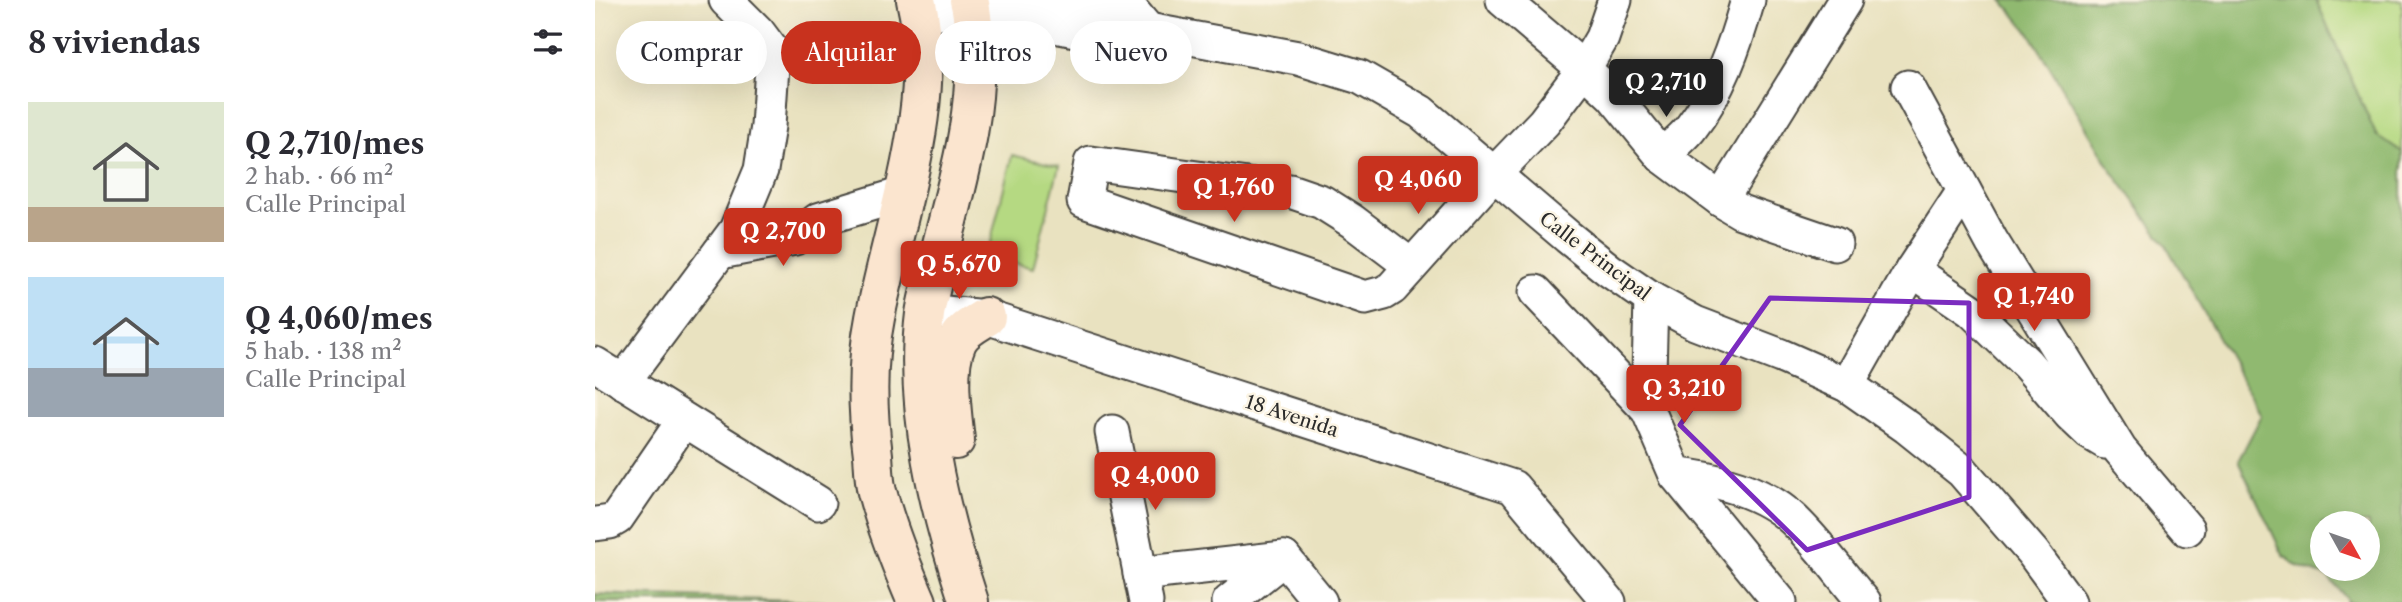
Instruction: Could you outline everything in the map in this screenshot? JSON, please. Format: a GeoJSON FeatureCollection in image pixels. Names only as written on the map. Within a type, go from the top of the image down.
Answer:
{"type":"FeatureCollection","features":[{"type":"Feature","properties":{"kind":"main road"},"geometry":{"type":"LineString","coordinates":[[969,602],[950,542],[932,458],[921,357],[925,311],[972,121],[976,69],[970,5]]}},
{"type":"Feature","properties":{"kind":"main road"},"geometry":{"type":"LineString","coordinates":[[917,7],[923,58],[917,126],[874,321],[869,370],[869,420],[877,491],[917,602]]}},
{"type":"Feature","properties":{"kind":"main road"},"geometry":{"type":"LineString","coordinates":[[901,204],[906,229],[899,292],[908,307],[925,311]]}},
{"type":"Feature","properties":{"kind":"main road"},"geometry":{"type":"LineString","coordinates":[[985,317],[965,330],[957,341],[953,355],[951,394],[968,533],[991,602]]}},
{"type":"Feature","properties":{"kind":"street"},"geometry":{"type":"LineString","coordinates":[[623,382],[728,241],[761,170],[768,126],[773,52],[758,32],[726,0]]}},
{"type":"Feature","properties":{"kind":"street"},"geometry":{"type":"LineString","coordinates":[[1503,0],[1613,96],[1662,156],[1721,200],[1741,212],[1835,244]]}},
{"type":"Feature","properties":{"kind":"street"},"geometry":{"type":"LineString","coordinates":[[1410,265],[1322,202],[1290,191],[1091,163],[1084,201],[1365,298],[1384,293],[1392,288],[1410,265],[1544,122],[1584,69],[1602,38],[1615,0]]}},
{"type":"Feature","properties":{"kind":"street"},"geometry":{"type":"LineString","coordinates":[[1662,156],[1689,130],[1719,83],[1739,33],[1748,0]]}},
{"type":"Feature","properties":{"kind":"street"},"geometry":{"type":"LineString","coordinates":[[1721,200],[1845,0]]}},
{"type":"Feature","properties":{"kind":"street","name":"Calle Principal"},"geometry":{"type":"LineString","coordinates":[[917,7],[970,5],[1029,11],[1064,2],[1133,12],[1148,30],[1298,58],[1360,77],[1421,112],[1609,270],[1651,299],[1695,323],[1781,356],[1846,385],[1907,427],[1962,471],[2033,553],[2069,602]]}},
{"type":"Feature","properties":{"kind":"street"},"geometry":{"type":"LineString","coordinates":[[1908,87],[1992,242],[2120,450],[2187,529]]}},
{"type":"Feature","properties":{"kind":"street"},"geometry":{"type":"LineString","coordinates":[[1846,385],[1912,270],[1964,191]]}},
{"type":"Feature","properties":{"kind":"street"},"geometry":{"type":"LineString","coordinates":[[728,241],[795,238],[818,220],[901,204]]}},
{"type":"Feature","properties":{"kind":"street"},"geometry":{"type":"LineString","coordinates":[[1912,270],[1972,311],[2027,364],[2090,433],[2120,450]]}},
{"type":"Feature","properties":{"kind":"street"},"geometry":{"type":"LineString","coordinates":[[1536,292],[1648,410],[1676,475],[1780,602]]}},
{"type":"Feature","properties":{"kind":"street"},"geometry":{"type":"LineString","coordinates":[[1648,410],[1651,299]]}},
{"type":"Feature","properties":{"kind":"street","name":"18 Avenida"},"geometry":{"type":"LineString","coordinates":[[925,311],[985,317],[1513,487],[1609,602]]}},
{"type":"Feature","properties":{"kind":"street"},"geometry":{"type":"LineString","coordinates":[[595,364],[818,503]]}},
{"type":"Feature","properties":{"kind":"street"},"geometry":{"type":"LineString","coordinates":[[595,524],[617,519],[684,420]]}},
{"type":"Feature","properties":{"kind":"street"},"geometry":{"type":"LineString","coordinates":[[1112,432],[1143,588],[1285,558]]}},
{"type":"Feature","properties":{"kind":"street"},"geometry":{"type":"LineString","coordinates":[[1676,475],[1702,477],[1731,485],[1760,498],[1792,518],[1864,602]]}},
{"type":"Feature","properties":{"kind":"street"},"geometry":{"type":"LineString","coordinates":[[1229,602],[1285,558]]}},
{"type":"Feature","properties":{"kind":"street"},"geometry":{"type":"LineString","coordinates":[[1285,558],[1320,602]]}},
{"type":"Feature","properties":{"kind":"highlighted area"},"geometry":{"type":"Polygon","coordinates":[[[1770,298],[1969,303],[1969,497],[1807,550],[1680,425],[1770,298]]]}},
{"type":"Feature","properties":{"kind":"green space"},"geometry":{"type":"Polygon","coordinates":[[[2002,0],[2316,0],[2376,135],[2402,152],[2402,602],[2346,602],[2347,599],[2331,581],[2380,581],[2380,511],[2310,511],[2310,570],[2295,565],[2283,555],[2238,461],[2262,415],[2166,245],[2113,172],[2029,32],[2002,0]]]}},
{"type":"Feature","properties":{"kind":"green space"},"geometry":{"type":"Polygon","coordinates":[[[2316,0],[2402,0],[2402,152],[2376,135],[2316,0]]]}},
{"type":"Feature","properties":{"kind":"green space"},"geometry":{"type":"Polygon","coordinates":[[[1012,155],[1059,166],[1033,268],[987,256],[1012,155]]]}},
{"type":"Feature","properties":{"kind":"green space"},"geometry":{"type":"Polygon","coordinates":[[[595,594],[825,602],[595,602],[595,594]]]}}]}
